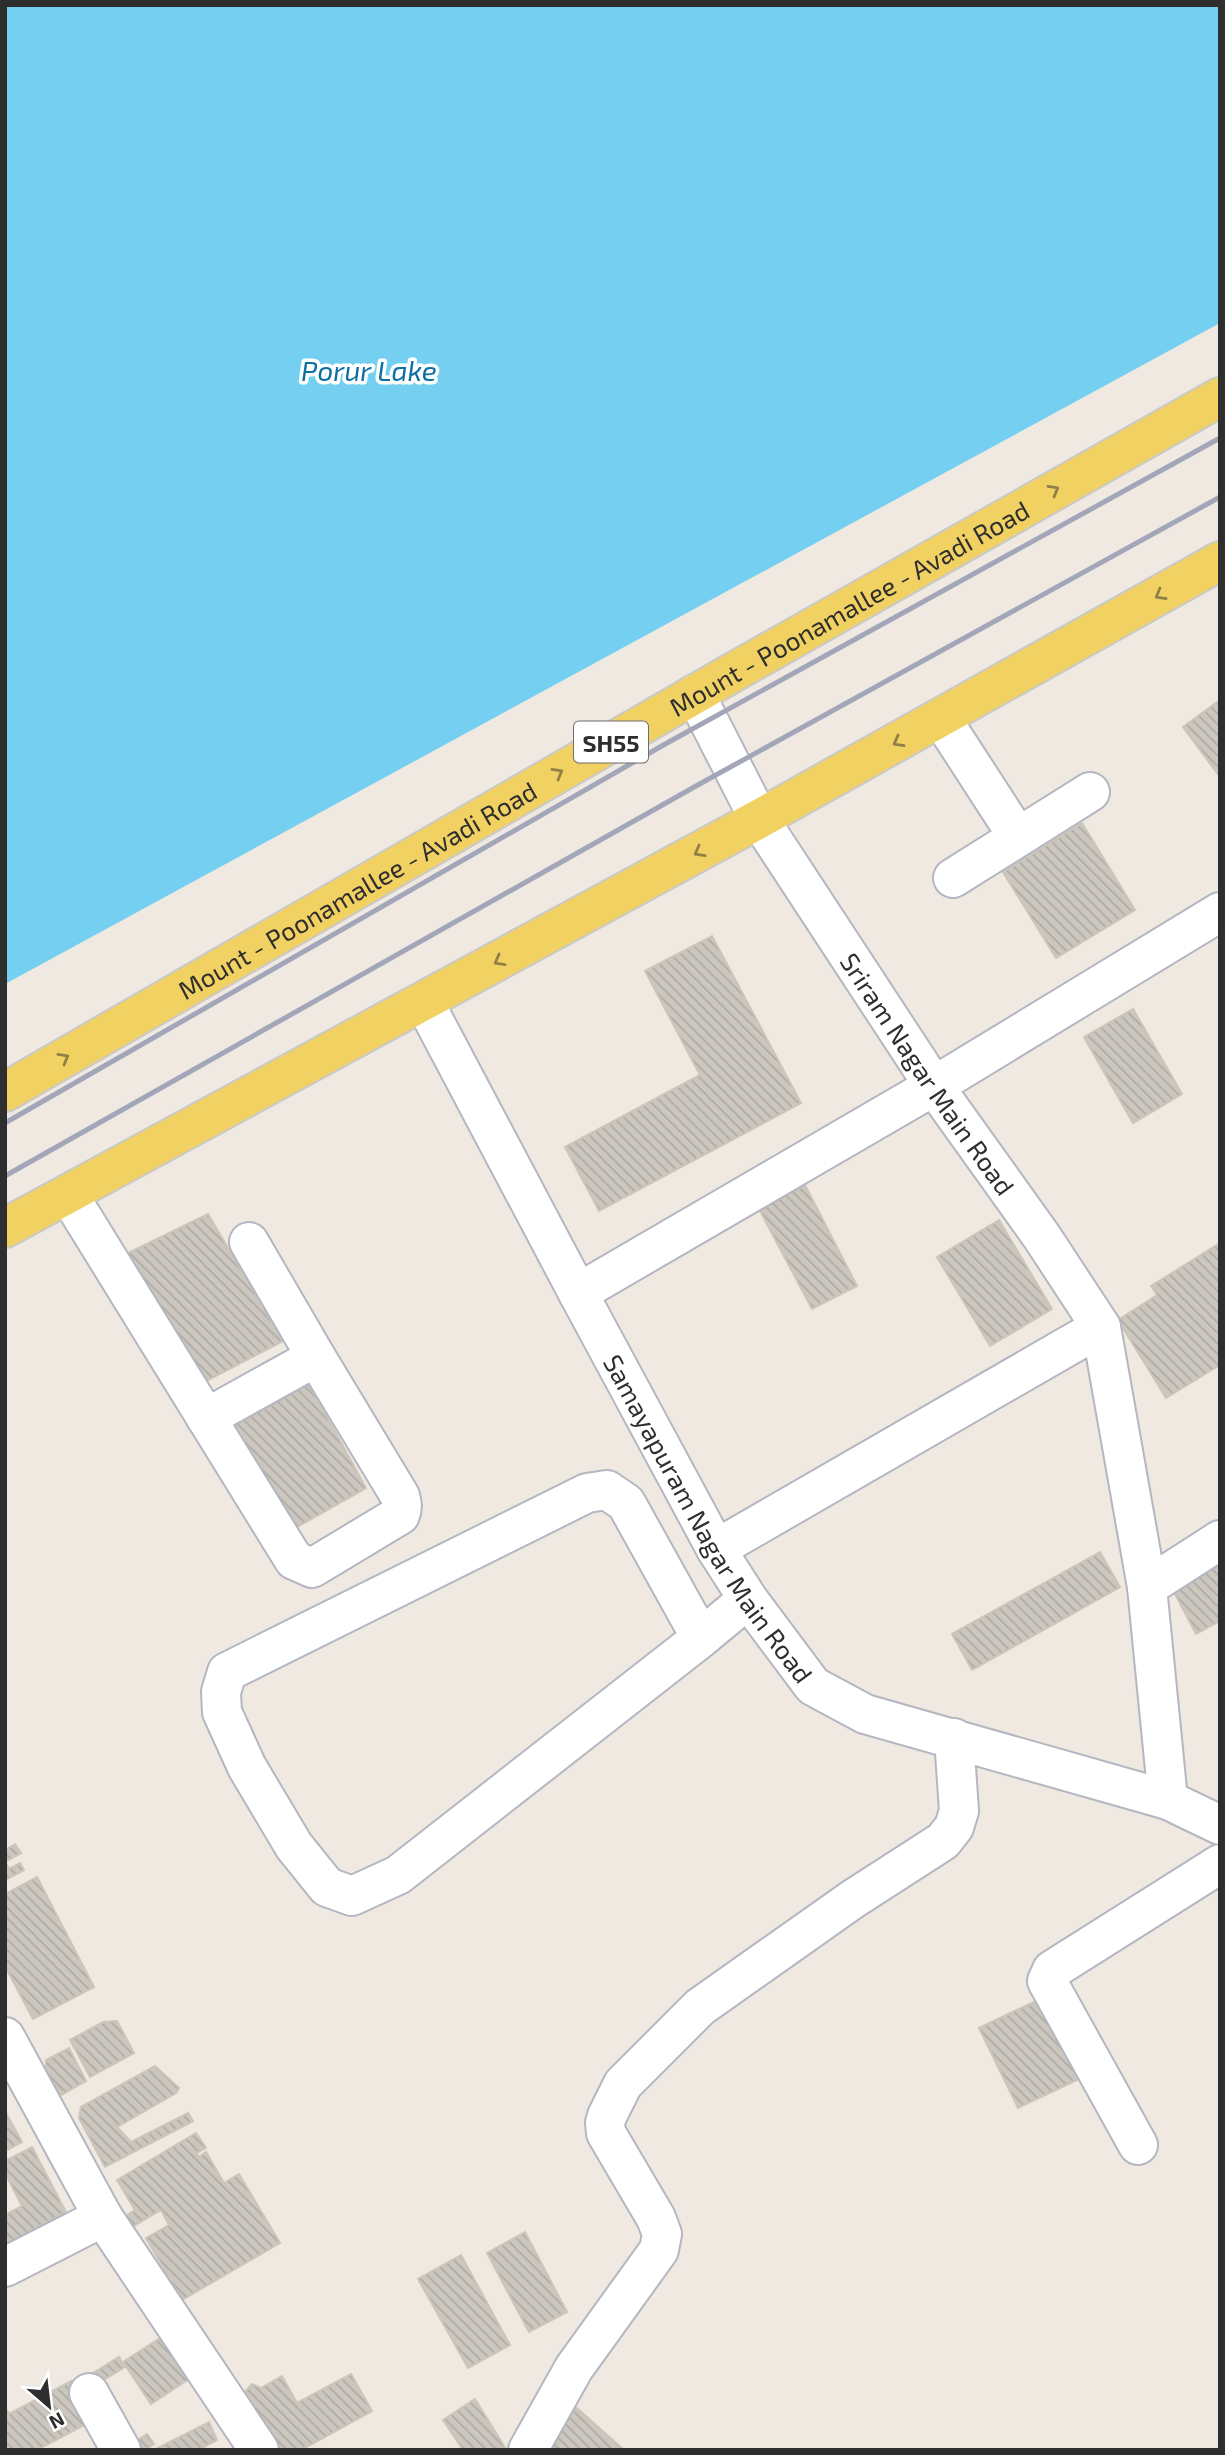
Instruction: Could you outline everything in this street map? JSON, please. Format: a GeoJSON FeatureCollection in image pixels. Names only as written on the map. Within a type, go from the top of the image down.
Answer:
{"type":"FeatureCollection","features":[{"type":"Feature","properties":{"kind":"main road","name":"Mount - Poonamallee - Avadi Road"},"geometry":{"type":"LineString","coordinates":[[5,1092],[695,694],[1220,397]]}},
{"type":"Feature","properties":{"kind":"main road"},"geometry":{"type":"LineString","coordinates":[[5,1228],[759,819],[1220,561]]}},
{"type":"Feature","properties":{"kind":"street","name":"Sriram Nagar Main Road"},"geometry":{"type":"LineString","coordinates":[[695,694],[759,819],[934,1086],[1042,1237],[1101,1327]]}},
{"type":"Feature","properties":{"kind":"street"},"geometry":{"type":"LineString","coordinates":[[941,718],[1018,837]]}},
{"type":"Feature","properties":{"kind":"street"},"geometry":{"type":"LineString","coordinates":[[953,878],[1090,792]]}},
{"type":"Feature","properties":{"kind":"street"},"geometry":{"type":"LineString","coordinates":[[578,1293],[934,1086],[1220,912]]}},
{"type":"Feature","properties":{"kind":"street","name":"Samayapuram Nagar Main Road"},"geometry":{"type":"LineString","coordinates":[[424,1002],[716,1549],[748,1599],[813,1686],[865,1714],[1168,1800],[1220,1825]]}},
{"type":"Feature","properties":{"kind":"street"},"geometry":{"type":"LineString","coordinates":[[68,1194],[294,1560],[312,1568],[400,1515],[403,1508],[400,1496],[249,1242]]}},
{"type":"Feature","properties":{"kind":"street"},"geometry":{"type":"LineString","coordinates":[[716,1549],[1101,1327],[1147,1587],[1168,1800]]}},
{"type":"Feature","properties":{"kind":"street"},"geometry":{"type":"LineString","coordinates":[[206,1418],[316,1357]]}},
{"type":"Feature","properties":{"kind":"street"},"geometry":{"type":"LineString","coordinates":[[701,1637],[626,1503],[607,1490],[597,1491],[575,1499],[227,1672],[221,1692],[222,1712],[247,1767],[294,1846],[327,1887],[352,1896],[398,1875],[701,1637],[748,1599]]}},
{"type":"Feature","properties":{"kind":"street"},"geometry":{"type":"LineString","coordinates":[[1147,1587],[1220,1540]]}},
{"type":"Feature","properties":{"kind":"street"},"geometry":{"type":"LineString","coordinates":[[528,2450],[574,2368],[659,2250],[662,2234],[656,2218],[606,2133],[605,2123],[611,2105],[623,2084],[700,2007],[853,1899],[943,1841],[954,1827],[959,1811],[954,1738]]}},
{"type":"Feature","properties":{"kind":"street"},"geometry":{"type":"LineString","coordinates":[[1138,2145],[1047,1981],[1052,1970],[1220,1864]]}},
{"type":"Feature","properties":{"kind":"street"},"geometry":{"type":"LineString","coordinates":[[5,2037],[103,2217],[259,2450]]}},
{"type":"Feature","properties":{"kind":"street"},"geometry":{"type":"LineString","coordinates":[[5,2267],[103,2217]]}},
{"type":"Feature","properties":{"kind":"street"},"geometry":{"type":"LineString","coordinates":[[89,2393],[121,2450]]}},
{"type":"Feature","properties":{"kind":"water","name":"Porur Lake"},"geometry":{"type":"Polygon","coordinates":[[[5,5],[1220,5],[1220,323],[5,984],[5,5]]]}},
{"type":"Feature","properties":{"kind":"building"},"geometry":{"type":"Polygon","coordinates":[[[1220,700],[1220,777],[1183,727],[1220,700]]]}},
{"type":"Feature","properties":{"kind":"building"},"geometry":{"type":"Polygon","coordinates":[[[1082,823],[1135,910],[1056,958],[1003,872],[1082,823]]]}},
{"type":"Feature","properties":{"kind":"building"},"geometry":{"type":"Polygon","coordinates":[[[712,936],[801,1103],[599,1211],[565,1147],[700,1075],[645,971],[712,936]]]}},
{"type":"Feature","properties":{"kind":"building"},"geometry":{"type":"Polygon","coordinates":[[[1133,1009],[1182,1094],[1133,1123],[1084,1037],[1133,1009]]]}},
{"type":"Feature","properties":{"kind":"building"},"geometry":{"type":"Polygon","coordinates":[[[805,1185],[857,1286],[812,1309],[759,1209],[805,1185]]]}},
{"type":"Feature","properties":{"kind":"building"},"geometry":{"type":"Polygon","coordinates":[[[208,1214],[283,1341],[193,1388],[124,1255],[208,1214]]]}},
{"type":"Feature","properties":{"kind":"building"},"geometry":{"type":"Polygon","coordinates":[[[999,1220],[1052,1309],[990,1346],[937,1257],[999,1220]]]}},
{"type":"Feature","properties":{"kind":"building"},"geometry":{"type":"Polygon","coordinates":[[[1220,1243],[1220,1365],[1166,1398],[1118,1320],[1157,1295],[1151,1286],[1220,1243]]]}},
{"type":"Feature","properties":{"kind":"building"},"geometry":{"type":"Polygon","coordinates":[[[309,1384],[366,1488],[283,1535],[225,1430],[309,1384]]]}},
{"type":"Feature","properties":{"kind":"building"},"geometry":{"type":"Polygon","coordinates":[[[1220,1549],[1220,1621],[1196,1634],[1166,1577],[1220,1549]]]}},
{"type":"Feature","properties":{"kind":"building"},"geometry":{"type":"Polygon","coordinates":[[[1100,1552],[1120,1587],[972,1670],[952,1634],[1100,1552]]]}},
{"type":"Feature","properties":{"kind":"building"},"geometry":{"type":"Polygon","coordinates":[[[15,1844],[21,1853],[5,1862],[5,1850],[15,1844]]]}},
{"type":"Feature","properties":{"kind":"building"},"geometry":{"type":"Polygon","coordinates":[[[5,1862],[9,1869],[20,1863],[24,1870],[5,1880],[5,1862]]]}},
{"type":"Feature","properties":{"kind":"building"},"geometry":{"type":"Polygon","coordinates":[[[37,1877],[94,1987],[33,2019],[5,1966],[5,1894],[37,1877]]]}},
{"type":"Feature","properties":{"kind":"building"},"geometry":{"type":"Polygon","coordinates":[[[1040,1999],[1079,2079],[1018,2108],[979,2028],[1040,1999]]]}},
{"type":"Feature","properties":{"kind":"building"},"geometry":{"type":"Polygon","coordinates":[[[117,2021],[134,2053],[90,2077],[70,2040],[103,2022],[117,2021]]]}},
{"type":"Feature","properties":{"kind":"building"},"geometry":{"type":"Polygon","coordinates":[[[69,2048],[86,2081],[61,2095],[58,2089],[54,2091],[46,2074],[46,2060],[69,2048]]]}},
{"type":"Feature","properties":{"kind":"building"},"geometry":{"type":"Polygon","coordinates":[[[155,2066],[179,2088],[176,2093],[117,2127],[131,2142],[188,2113],[193,2121],[105,2167],[79,2118],[81,2107],[155,2066]]]}},
{"type":"Feature","properties":{"kind":"building"},"geometry":{"type":"Polygon","coordinates":[[[5,2111],[22,2142],[5,2151],[5,2111]]]}},
{"type":"Feature","properties":{"kind":"building"},"geometry":{"type":"Polygon","coordinates":[[[196,2133],[206,2148],[197,2153],[199,2157],[206,2152],[224,2183],[239,2174],[280,2243],[182,2300],[146,2238],[169,2225],[161,2210],[125,2231],[119,2220],[135,2210],[117,2180],[196,2133]]]}},
{"type":"Feature","properties":{"kind":"building"},"geometry":{"type":"Polygon","coordinates":[[[32,2147],[66,2212],[5,2245],[5,2215],[22,2206],[5,2173],[5,2161],[32,2147]]]}},
{"type":"Feature","properties":{"kind":"building"},"geometry":{"type":"Polygon","coordinates":[[[525,2232],[567,2312],[529,2332],[487,2253],[525,2232]]]}},
{"type":"Feature","properties":{"kind":"building"},"geometry":{"type":"Polygon","coordinates":[[[461,2255],[510,2345],[468,2368],[418,2279],[461,2255]]]}},
{"type":"Feature","properties":{"kind":"building"},"geometry":{"type":"Polygon","coordinates":[[[168,2333],[195,2375],[151,2404],[123,2362],[168,2333]]]}},
{"type":"Feature","properties":{"kind":"building"},"geometry":{"type":"Polygon","coordinates":[[[119,2357],[125,2367],[97,2384],[134,2442],[147,2434],[154,2444],[145,2450],[126,2450],[82,2380],[119,2357]]]}},
{"type":"Feature","properties":{"kind":"building"},"geometry":{"type":"Polygon","coordinates":[[[351,2374],[372,2411],[301,2450],[275,2450],[244,2393],[252,2384],[261,2388],[282,2376],[297,2403],[351,2374]]]}},
{"type":"Feature","properties":{"kind":"building"},"geometry":{"type":"Polygon","coordinates":[[[71,2381],[92,2421],[37,2450],[5,2450],[5,2407],[9,2414],[71,2381]]]}},
{"type":"Feature","properties":{"kind":"building"},"geometry":{"type":"Polygon","coordinates":[[[475,2399],[505,2450],[463,2450],[443,2420],[475,2399]]]}},
{"type":"Feature","properties":{"kind":"building"},"geometry":{"type":"Polygon","coordinates":[[[570,2402],[624,2450],[549,2450],[570,2402]]]}},
{"type":"Feature","properties":{"kind":"building"},"geometry":{"type":"Polygon","coordinates":[[[209,2422],[217,2440],[198,2450],[154,2450],[209,2422]]]}},
{"type":"Feature","properties":{"kind":"railway"},"geometry":{"type":"LineString","coordinates":[[5,1123],[667,743],[1220,438]]}},
{"type":"Feature","properties":{"kind":"railway"},"geometry":{"type":"LineString","coordinates":[[5,1176],[696,786],[1220,497]]}}]}
